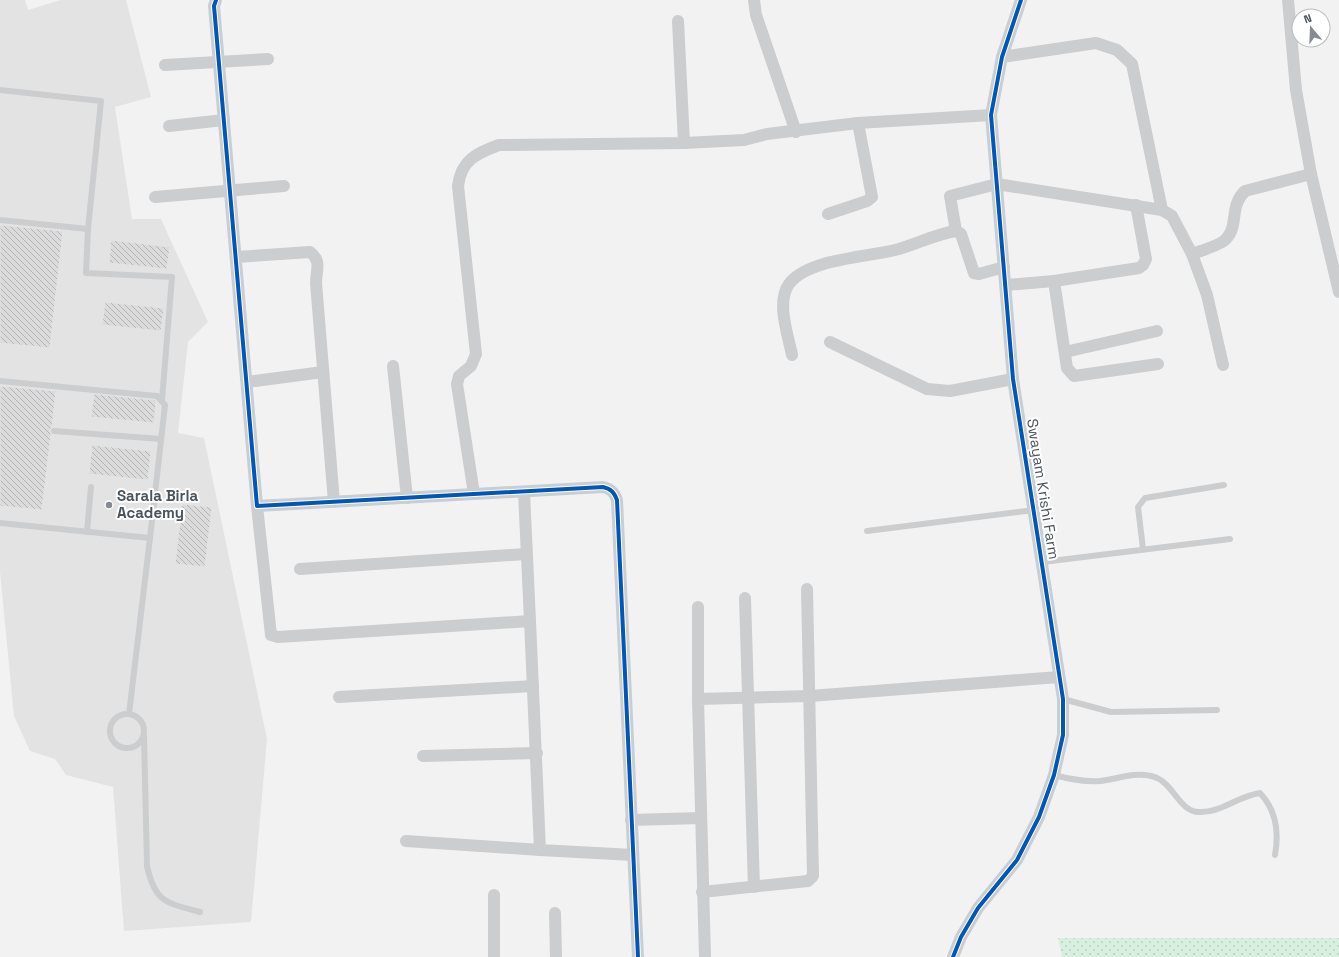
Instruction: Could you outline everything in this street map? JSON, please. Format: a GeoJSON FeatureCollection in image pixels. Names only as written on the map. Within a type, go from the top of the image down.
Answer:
{"type":"FeatureCollection","features":[{"type":"Feature","properties":{"kind":"street"},"geometry":{"type":"LineString","coordinates":[[216,0],[214,6],[257,506],[271,635],[286,636],[530,621]]}},
{"type":"Feature","properties":{"kind":"street"},"geometry":{"type":"LineString","coordinates":[[754,0],[756,15],[796,132]]}},
{"type":"Feature","properties":{"kind":"street","name":"Swayam Krishi Farm"},"geometry":{"type":"LineString","coordinates":[[953,957],[961,937],[978,908],[1017,860],[1039,817],[1054,775],[1062,735],[1063,699],[1043,562],[1013,379],[991,115],[1002,57],[1021,0]]}},
{"type":"Feature","properties":{"kind":"street"},"geometry":{"type":"LineString","coordinates":[[1288,0],[1296,90],[1311,174],[1339,292]]}},
{"type":"Feature","properties":{"kind":"street"},"geometry":{"type":"LineString","coordinates":[[678,21],[684,143]]}},
{"type":"Feature","properties":{"kind":"street"},"geometry":{"type":"LineString","coordinates":[[1002,57],[1096,44],[1117,50],[1132,64],[1162,210]]}},
{"type":"Feature","properties":{"kind":"street"},"geometry":{"type":"LineString","coordinates":[[165,65],[268,59]]}},
{"type":"Feature","properties":{"kind":"street"},"geometry":{"type":"LineString","coordinates":[[474,494],[457,384],[459,376],[472,366],[476,354],[458,186],[459,174],[468,162],[480,152],[499,145],[684,143],[744,140],[767,134],[796,132],[858,123],[991,115]]}},
{"type":"Feature","properties":{"kind":"street"},"geometry":{"type":"LineString","coordinates":[[169,126],[224,120]]}},
{"type":"Feature","properties":{"kind":"street"},"geometry":{"type":"LineString","coordinates":[[828,214],[867,201],[872,197],[858,123]]}},
{"type":"Feature","properties":{"kind":"street"},"geometry":{"type":"LineString","coordinates":[[1192,254],[1226,240],[1231,232],[1237,198],[1245,191],[1311,174]]}},
{"type":"Feature","properties":{"kind":"street"},"geometry":{"type":"LineString","coordinates":[[1004,267],[979,274],[974,273],[961,234],[956,231],[950,196],[997,184],[1162,210],[1172,216],[1192,254],[1206,295],[1223,365]]}},
{"type":"Feature","properties":{"kind":"street"},"geometry":{"type":"LineString","coordinates":[[155,197],[284,186]]}},
{"type":"Feature","properties":{"kind":"street"},"geometry":{"type":"LineString","coordinates":[[1006,285],[1054,281],[1139,268],[1143,265],[1146,259],[1136,205]]}},
{"type":"Feature","properties":{"kind":"street"},"geometry":{"type":"LineString","coordinates":[[792,355],[782,306],[789,284],[805,271],[833,261],[894,250],[956,231]]}},
{"type":"Feature","properties":{"kind":"street"},"geometry":{"type":"LineString","coordinates":[[236,257],[310,252],[316,257],[318,266],[316,283],[334,502]]}},
{"type":"Feature","properties":{"kind":"street"},"geometry":{"type":"LineString","coordinates":[[1054,281],[1067,368],[1074,376],[1158,364]]}},
{"type":"Feature","properties":{"kind":"street"},"geometry":{"type":"LineString","coordinates":[[1065,352],[1157,331]]}},
{"type":"Feature","properties":{"kind":"street"},"geometry":{"type":"LineString","coordinates":[[830,342],[927,389],[950,391],[1013,379]]}},
{"type":"Feature","properties":{"kind":"street"},"geometry":{"type":"LineString","coordinates":[[393,366],[407,498]]}},
{"type":"Feature","properties":{"kind":"street"},"geometry":{"type":"LineString","coordinates":[[247,382],[323,372]]}},
{"type":"Feature","properties":{"kind":"street"},"geometry":{"type":"LineString","coordinates":[[257,506],[602,487],[608,488],[614,493],[617,500],[638,957]]}},
{"type":"Feature","properties":{"kind":"street"},"geometry":{"type":"LineString","coordinates":[[524,492],[537,753],[540,850]]}},
{"type":"Feature","properties":{"kind":"street"},"geometry":{"type":"LineString","coordinates":[[300,569],[526,554]]}},
{"type":"Feature","properties":{"kind":"street"},"geometry":{"type":"LineString","coordinates":[[702,892],[808,881],[813,876],[807,589]]}},
{"type":"Feature","properties":{"kind":"street"},"geometry":{"type":"LineString","coordinates":[[745,598],[754,887]]}},
{"type":"Feature","properties":{"kind":"street"},"geometry":{"type":"LineString","coordinates":[[698,607],[698,698],[702,892],[705,957]]}},
{"type":"Feature","properties":{"kind":"street"},"geometry":{"type":"LineString","coordinates":[[698,698],[810,696],[1059,677]]}},
{"type":"Feature","properties":{"kind":"street"},"geometry":{"type":"LineString","coordinates":[[339,697],[533,686]]}},
{"type":"Feature","properties":{"kind":"street"},"geometry":{"type":"LineString","coordinates":[[423,756],[537,753]]}},
{"type":"Feature","properties":{"kind":"street"},"geometry":{"type":"LineString","coordinates":[[631,820],[701,818]]}},
{"type":"Feature","properties":{"kind":"street"},"geometry":{"type":"LineString","coordinates":[[406,841],[633,855]]}},
{"type":"Feature","properties":{"kind":"street"},"geometry":{"type":"LineString","coordinates":[[494,895],[494,957]]}},
{"type":"Feature","properties":{"kind":"street"},"geometry":{"type":"LineString","coordinates":[[555,913],[556,957]]}},
{"type":"Feature","properties":{"kind":"lane"},"geometry":{"type":"LineString","coordinates":[[0,90],[101,101],[88,229],[86,273],[172,277],[162,400]]}},
{"type":"Feature","properties":{"kind":"lane"},"geometry":{"type":"LineString","coordinates":[[0,220],[88,229]]}},
{"type":"Feature","properties":{"kind":"lane"},"geometry":{"type":"LineString","coordinates":[[0,381],[158,396],[165,405],[129,714]]}},
{"type":"Feature","properties":{"kind":"lane"},"geometry":{"type":"LineString","coordinates":[[54,431],[161,439]]}},
{"type":"Feature","properties":{"kind":"lane"},"geometry":{"type":"LineString","coordinates":[[1144,549],[1138,507],[1145,498],[1224,485]]}},
{"type":"Feature","properties":{"kind":"lane"},"geometry":{"type":"LineString","coordinates":[[86,532],[91,487]]}},
{"type":"Feature","properties":{"kind":"lane"},"geometry":{"type":"LineString","coordinates":[[867,531],[1034,510]]}},
{"type":"Feature","properties":{"kind":"lane"},"geometry":{"type":"LineString","coordinates":[[0,523],[150,538]]}},
{"type":"Feature","properties":{"kind":"lane"},"geometry":{"type":"LineString","coordinates":[[1043,562],[1230,539]]}},
{"type":"Feature","properties":{"kind":"lane"},"geometry":{"type":"LineString","coordinates":[[1063,699],[1111,712],[1217,710]]}},
{"type":"Feature","properties":{"kind":"lane"},"geometry":{"type":"LineString","coordinates":[[144,737],[136,746],[121,748],[112,740],[110,729],[116,718],[129,714],[140,721],[143,726],[144,737],[147,866],[150,884],[158,895],[168,903],[200,912]]}},
{"type":"Feature","properties":{"kind":"lane"},"geometry":{"type":"LineString","coordinates":[[1054,775],[1070,780],[1098,781],[1144,775],[1158,778],[1186,807],[1196,812],[1211,812],[1250,794],[1260,793],[1267,801],[1274,819],[1278,839],[1275,855]]}},
{"type":"Feature","properties":{"kind":"shaded area","name":"Sarala Birla Academy"},"geometry":{"type":"Polygon","coordinates":[[[0,0],[25,0],[28,10],[61,0],[126,0],[151,97],[115,107],[132,219],[161,219],[208,322],[188,342],[178,433],[204,438],[267,739],[251,922],[124,931],[113,787],[66,775],[55,759],[30,751],[14,716],[0,572],[0,0]]]}},
{"type":"Feature","properties":{"kind":"green space"},"geometry":{"type":"Polygon","coordinates":[[[1058,938],[1339,938],[1339,957],[1062,957],[1058,938]]]}},
{"type":"Feature","properties":{"kind":"building"},"geometry":{"type":"Polygon","coordinates":[[[0,225],[63,231],[50,348],[0,343],[0,225]]]}},
{"type":"Feature","properties":{"kind":"building"},"geometry":{"type":"Polygon","coordinates":[[[111,240],[170,247],[167,269],[109,263],[111,240]]]}},
{"type":"Feature","properties":{"kind":"building"},"geometry":{"type":"Polygon","coordinates":[[[105,302],[164,308],[161,331],[102,325],[105,302]]]}},
{"type":"Feature","properties":{"kind":"building"},"geometry":{"type":"Polygon","coordinates":[[[0,386],[56,391],[52,427],[50,430],[51,434],[42,510],[0,506],[0,386]]]}},
{"type":"Feature","properties":{"kind":"building"},"geometry":{"type":"Polygon","coordinates":[[[94,394],[155,400],[154,423],[91,417],[94,394]]]}},
{"type":"Feature","properties":{"kind":"building"},"geometry":{"type":"Polygon","coordinates":[[[92,445],[151,451],[148,480],[89,474],[92,445]]]}},
{"type":"Feature","properties":{"kind":"building"},"geometry":{"type":"Polygon","coordinates":[[[182,504],[212,507],[205,567],[175,564],[182,504]]]}},
{"type":"Feature","properties":{"kind":"cycle path"},"geometry":{"type":"LineString","coordinates":[[216,0],[214,6],[257,506],[603,487],[613,493],[617,500],[638,957]]}},
{"type":"Feature","properties":{"kind":"cycle path"},"geometry":{"type":"LineString","coordinates":[[953,957],[961,937],[978,908],[1017,860],[1039,817],[1054,775],[1063,735],[1063,699],[1013,379],[991,115],[1002,57],[1021,0]]}},
{"type":"Feature","properties":{"kind":"place","name":"Sarala Birla Academy"},"geometry":{"type":"Point","coordinates":[109,505]}}]}
